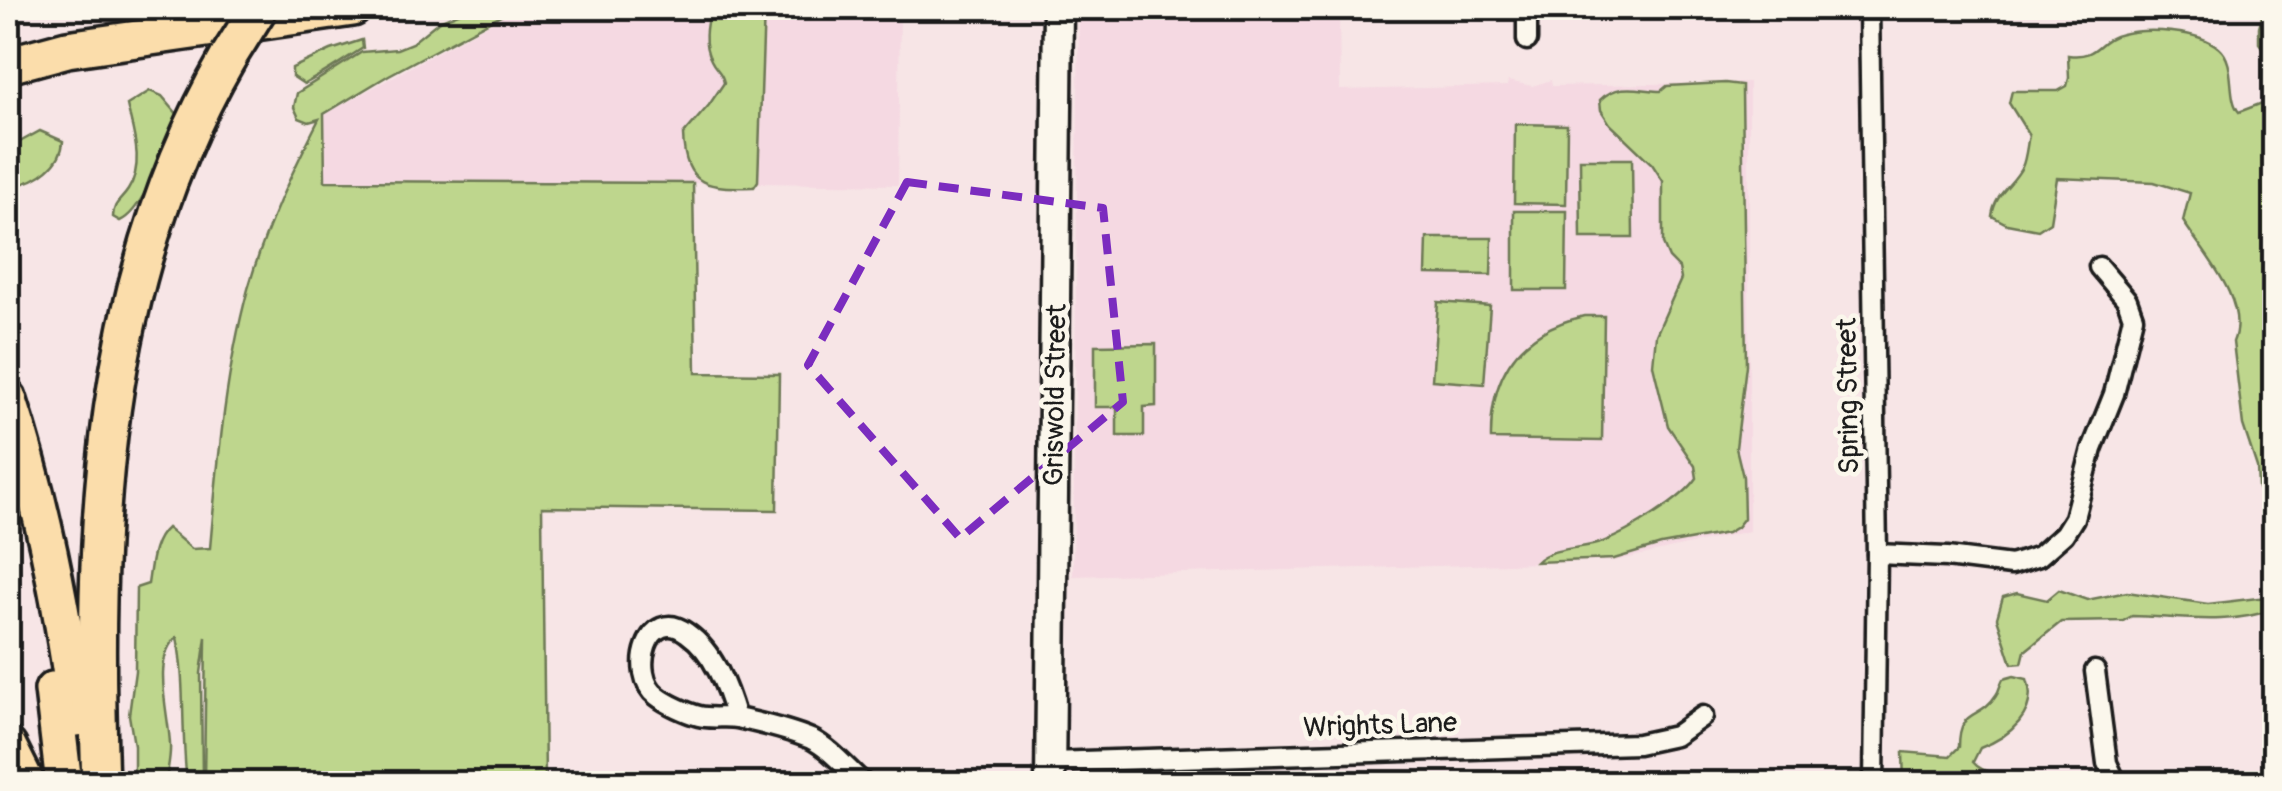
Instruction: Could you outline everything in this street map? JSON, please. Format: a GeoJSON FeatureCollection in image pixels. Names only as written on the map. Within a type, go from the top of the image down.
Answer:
{"type":"FeatureCollection","features":[{"type":"Feature","properties":{"kind":"highway"},"geometry":{"type":"LineString","coordinates":[[100,784],[96,677],[98,564],[106,450],[118,367],[136,282],[160,199],[188,132],[259,8]]}},
{"type":"Feature","properties":{"kind":"highway"},"geometry":{"type":"LineString","coordinates":[[8,64],[67,50],[353,8]]}},
{"type":"Feature","properties":{"kind":"highway"},"geometry":{"type":"LineString","coordinates":[[8,398],[56,578],[86,784]]}},
{"type":"Feature","properties":{"kind":"highway"},"geometry":{"type":"LineString","coordinates":[[8,474],[45,639],[64,784]]}},
{"type":"Feature","properties":{"kind":"highway"},"geometry":{"type":"LineString","coordinates":[[8,746],[27,784]]}},
{"type":"Feature","properties":{"kind":"main road","name":"Griswold Street"},"geometry":{"type":"LineString","coordinates":[[1050,773],[1058,8]]}},
{"type":"Feature","properties":{"kind":"street"},"geometry":{"type":"LineString","coordinates":[[1527,8],[1527,40]]}},
{"type":"Feature","properties":{"kind":"street","name":"Spring Street"},"geometry":{"type":"LineString","coordinates":[[1870,8],[1877,554],[1874,784]]}},
{"type":"Feature","properties":{"kind":"street"},"geometry":{"type":"LineString","coordinates":[[1877,554],[2011,565],[2040,556],[2064,534],[2074,518],[2092,449],[2114,394],[2132,317],[2127,300],[2099,267]]}},
{"type":"Feature","properties":{"kind":"street"},"geometry":{"type":"LineString","coordinates":[[736,718],[727,686],[690,635],[676,626],[662,628],[651,636],[644,648],[643,672],[655,695],[700,717],[736,718],[814,740],[864,784]]}},
{"type":"Feature","properties":{"kind":"street"},"geometry":{"type":"LineString","coordinates":[[2094,671],[2106,764],[2116,784]]}},
{"type":"Feature","properties":{"kind":"street","name":"Wrights Lane"},"geometry":{"type":"LineString","coordinates":[[1050,773],[1638,744],[1674,736],[1703,716]]}},
{"type":"Feature","properties":{"kind":"highlighted area"},"geometry":{"type":"Polygon","coordinates":[[[907,182],[1103,208],[1123,402],[960,538],[808,365],[907,182]]]}},
{"type":"Feature","properties":{"kind":"shaded area"},"geometry":{"type":"Polygon","coordinates":[[[517,8],[710,8],[705,28],[715,67],[723,73],[724,83],[691,124],[703,183],[325,182],[324,115],[517,8]]]}},
{"type":"Feature","properties":{"kind":"shaded area"},"geometry":{"type":"Polygon","coordinates":[[[764,8],[1043,8],[1043,12],[900,11],[898,185],[757,183],[764,8]]]}},
{"type":"Feature","properties":{"kind":"shaded area"},"geometry":{"type":"Polygon","coordinates":[[[1079,8],[1339,8],[1340,90],[1507,86],[1508,81],[1532,86],[1551,80],[1552,86],[1749,82],[1749,531],[1615,561],[1073,576],[1079,8]]]}},
{"type":"Feature","properties":{"kind":"green space"},"geometry":{"type":"Polygon","coordinates":[[[470,8],[514,8],[324,114],[325,181],[693,183],[696,373],[779,374],[777,510],[542,507],[545,783],[204,783],[206,637],[201,673],[202,783],[187,783],[177,637],[169,646],[163,672],[170,749],[166,783],[134,783],[129,715],[135,671],[136,588],[148,584],[155,546],[167,528],[192,549],[210,548],[228,385],[248,289],[279,202],[319,119],[309,122],[299,118],[294,107],[297,93],[362,52],[397,49],[412,43],[439,21],[470,8]]]}},
{"type":"Feature","properties":{"kind":"green space"},"geometry":{"type":"Polygon","coordinates":[[[710,8],[764,8],[758,181],[754,187],[703,182],[689,166],[685,153],[683,135],[724,83],[706,48],[710,8]]]}},
{"type":"Feature","properties":{"kind":"green space"},"geometry":{"type":"Polygon","coordinates":[[[2264,8],[2274,8],[2274,518],[2258,488],[2257,467],[2243,425],[2233,342],[2237,327],[2235,311],[2222,278],[2183,221],[2190,193],[2154,182],[2057,178],[2050,222],[2038,230],[2007,224],[1992,216],[1997,201],[2022,167],[2029,135],[2009,103],[2012,91],[2058,91],[2067,86],[2068,55],[2086,54],[2107,40],[2133,32],[2172,32],[2199,37],[2219,48],[2228,62],[2239,112],[2265,102],[2269,90],[2268,55],[2259,43],[2264,8]]]}},
{"type":"Feature","properties":{"kind":"green space"},"geometry":{"type":"Polygon","coordinates":[[[362,40],[363,48],[304,84],[292,76],[292,68],[362,40]]]}},
{"type":"Feature","properties":{"kind":"green space"},"geometry":{"type":"Polygon","coordinates":[[[1742,85],[1746,365],[1736,448],[1743,477],[1744,518],[1727,533],[1661,545],[1614,559],[1536,562],[1550,553],[1603,542],[1627,531],[1668,505],[1697,478],[1695,466],[1668,426],[1653,365],[1656,335],[1681,279],[1679,268],[1663,244],[1663,181],[1652,164],[1610,124],[1600,100],[1622,89],[1661,91],[1667,86],[1742,85]]]}},
{"type":"Feature","properties":{"kind":"green space"},"geometry":{"type":"Polygon","coordinates":[[[150,91],[162,96],[178,115],[146,190],[120,221],[113,217],[114,208],[133,180],[137,159],[127,105],[150,91]]]}},
{"type":"Feature","properties":{"kind":"green space"},"geometry":{"type":"Polygon","coordinates":[[[1515,124],[1567,125],[1566,204],[1514,203],[1515,124]]]}},
{"type":"Feature","properties":{"kind":"green space"},"geometry":{"type":"Polygon","coordinates":[[[40,131],[63,141],[62,149],[40,175],[16,185],[8,180],[8,140],[18,143],[40,131]]]}},
{"type":"Feature","properties":{"kind":"green space"},"geometry":{"type":"Polygon","coordinates":[[[1580,159],[1632,159],[1633,238],[1581,238],[1580,159]]]}},
{"type":"Feature","properties":{"kind":"green space"},"geometry":{"type":"Polygon","coordinates":[[[1514,211],[1567,211],[1566,290],[1514,290],[1514,211]]]}},
{"type":"Feature","properties":{"kind":"green space"},"geometry":{"type":"Polygon","coordinates":[[[1427,238],[1492,238],[1491,275],[1426,274],[1427,238]]]}},
{"type":"Feature","properties":{"kind":"green space"},"geometry":{"type":"Polygon","coordinates":[[[1438,302],[1490,306],[1484,384],[1432,380],[1438,302]]]}},
{"type":"Feature","properties":{"kind":"green space"},"geometry":{"type":"Polygon","coordinates":[[[1584,316],[1604,316],[1602,441],[1491,439],[1496,394],[1513,358],[1542,332],[1584,316]]]}},
{"type":"Feature","properties":{"kind":"green space"},"geometry":{"type":"Polygon","coordinates":[[[1156,344],[1156,406],[1144,407],[1144,436],[1117,436],[1117,407],[1095,407],[1095,345],[1156,344]]]}},
{"type":"Feature","properties":{"kind":"green space"},"geometry":{"type":"Polygon","coordinates":[[[2059,590],[2087,600],[2127,592],[2208,604],[2266,597],[2274,603],[2274,609],[2222,619],[2132,616],[2123,621],[2061,622],[2025,651],[2022,663],[2012,664],[1997,618],[2003,597],[2017,593],[2047,600],[2059,590]]]}},
{"type":"Feature","properties":{"kind":"green space"},"geometry":{"type":"Polygon","coordinates":[[[2003,679],[2027,679],[2030,691],[2025,713],[2011,730],[1980,748],[1973,762],[2012,783],[1904,783],[1903,752],[1950,756],[1959,747],[1966,719],[1990,703],[2003,679]]]}}]}
